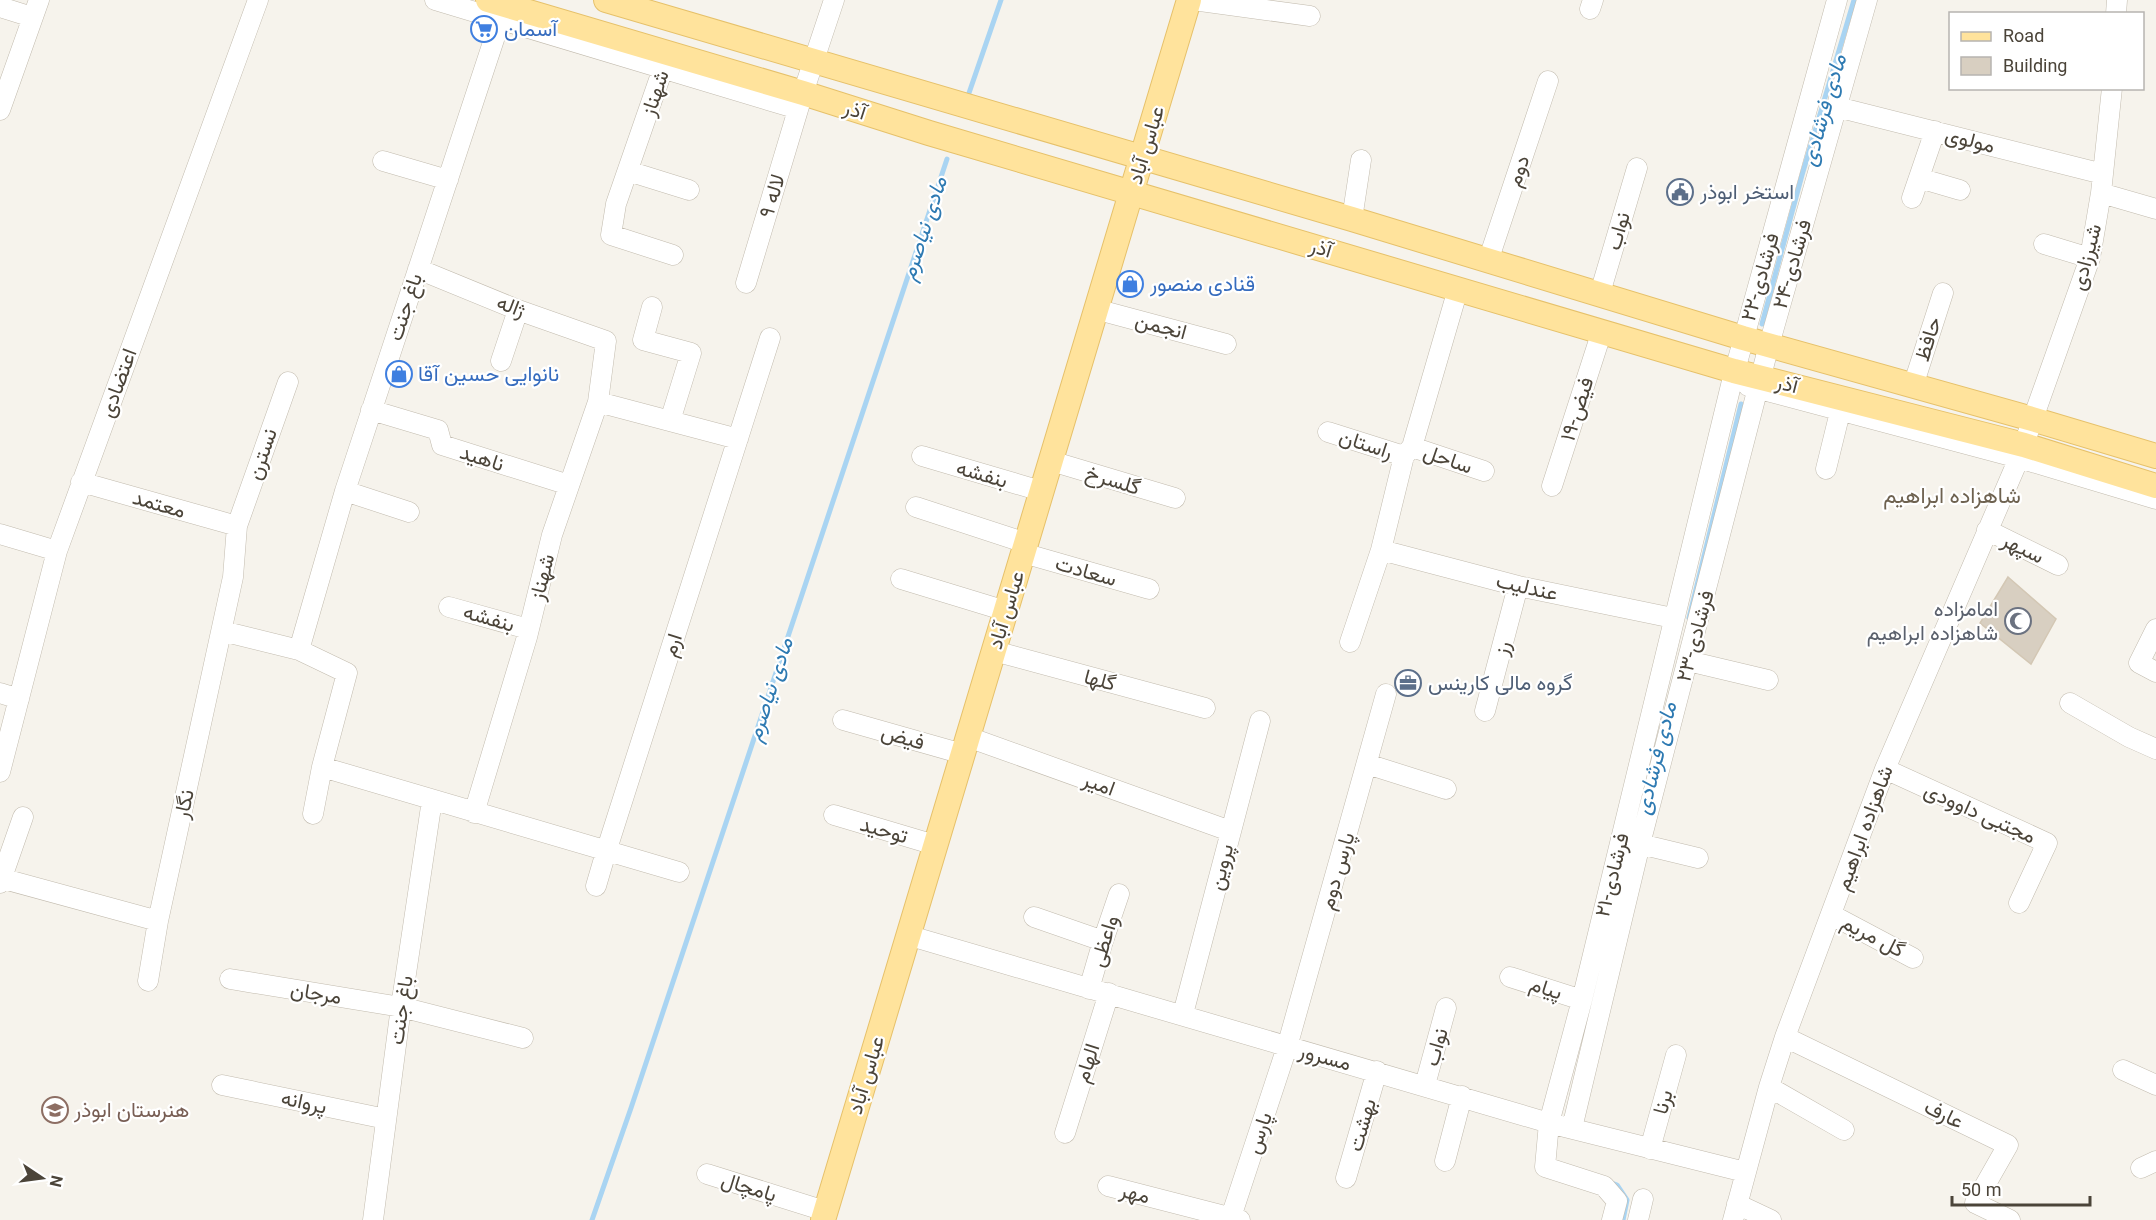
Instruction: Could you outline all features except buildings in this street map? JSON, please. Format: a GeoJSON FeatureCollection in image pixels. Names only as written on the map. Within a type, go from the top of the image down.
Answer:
{"type":"FeatureCollection","features":[{"type":"Feature","properties":{"kind":"main road","name":"آذر"},"geometry":{"type":"LineString","coordinates":[[606,0],[1352,219],[1743,338],[2156,456]]}},
{"type":"Feature","properties":{"kind":"main road","name":"عباس آباد"},"geometry":{"type":"LineString","coordinates":[[824,1215],[1095,309],[1191,0]]}},
{"type":"Feature","properties":{"kind":"main road","name":"آذر"},"geometry":{"type":"LineString","coordinates":[[500,6],[800,101],[929,133],[1131,192],[1457,294],[1733,376],[2156,486]]}},
{"type":"Feature","properties":{"kind":"main road"},"geometry":{"type":"LineString","coordinates":[[929,133],[940,99]]}},
{"type":"Feature","properties":{"kind":"street","name":"اعتضادی"},"geometry":{"type":"LineString","coordinates":[[0,772],[57,551],[258,0]]}},
{"type":"Feature","properties":{"kind":"street","name":"آذر"},"geometry":{"type":"LineString","coordinates":[[435,0],[500,6]]}},
{"type":"Feature","properties":{"kind":"street","name":"۹ لاله"},"geometry":{"type":"LineString","coordinates":[[746,283],[800,101],[834,0]]}},
{"type":"Feature","properties":{"kind":"street"},"geometry":{"type":"LineString","coordinates":[[1191,0],[1310,16]]}},
{"type":"Feature","properties":{"kind":"street","name":"۲۲-فرشادی"},"geometry":{"type":"LineString","coordinates":[[1733,376],[1837,0]]}},
{"type":"Feature","properties":{"kind":"street","name":"۲۴-فرشادی"},"geometry":{"type":"LineString","coordinates":[[1760,383],[1868,0]]}},
{"type":"Feature","properties":{"kind":"street","name":"باغ جنت"},"geometry":{"type":"LineString","coordinates":[[299,650],[345,491],[448,180],[500,6]]}},
{"type":"Feature","properties":{"kind":"street"},"geometry":{"type":"LineString","coordinates":[[0,7],[35,9],[0,110]]}},
{"type":"Feature","properties":{"kind":"street","name":"شهناز"},"geometry":{"type":"LineString","coordinates":[[666,60],[616,204],[611,235],[673,255]]}},
{"type":"Feature","properties":{"kind":"street","name":"دوم"},"geometry":{"type":"LineString","coordinates":[[1488,261],[1548,81]]}},
{"type":"Feature","properties":{"kind":"street","name":"شیرزادی"},"geometry":{"type":"LineString","coordinates":[[2021,452],[2090,258],[2102,183],[2112,90]]}},
{"type":"Feature","properties":{"kind":"street","name":"مولوی"},"geometry":{"type":"LineString","coordinates":[[1837,106],[1935,131],[2102,183],[2156,209]]}},
{"type":"Feature","properties":{"kind":"street"},"geometry":{"type":"LineString","coordinates":[[1912,198],[1935,131]]}},
{"type":"Feature","properties":{"kind":"street"},"geometry":{"type":"LineString","coordinates":[[1352,219],[1361,160]]}},
{"type":"Feature","properties":{"kind":"street"},"geometry":{"type":"LineString","coordinates":[[383,161],[448,180]]}},
{"type":"Feature","properties":{"kind":"street","name":"نواب"},"geometry":{"type":"LineString","coordinates":[[1600,293],[1637,168]]}},
{"type":"Feature","properties":{"kind":"street"},"geometry":{"type":"LineString","coordinates":[[628,171],[689,190]]}},
{"type":"Feature","properties":{"kind":"street"},"geometry":{"type":"LineString","coordinates":[[1919,178],[1960,190]]}},
{"type":"Feature","properties":{"kind":"street"},"geometry":{"type":"LineString","coordinates":[[2044,244],[2090,258]]}},
{"type":"Feature","properties":{"kind":"street","name":"ژاله"},"geometry":{"type":"LineString","coordinates":[[418,269],[518,310],[606,341]]}},
{"type":"Feature","properties":{"kind":"street","name":"حافظ"},"geometry":{"type":"LineString","coordinates":[[1913,386],[1943,293]]}},
{"type":"Feature","properties":{"kind":"street"},"geometry":{"type":"LineString","coordinates":[[1350,642],[1381,550],[1408,451],[1457,294]]}},
{"type":"Feature","properties":{"kind":"street"},"geometry":{"type":"LineString","coordinates":[[652,307],[643,340],[691,353],[669,420]]}},
{"type":"Feature","properties":{"kind":"street","name":"انجمن"},"geometry":{"type":"LineString","coordinates":[[1095,309],[1226,344]]}},
{"type":"Feature","properties":{"kind":"street"},"geometry":{"type":"LineString","coordinates":[[501,361],[518,310]]}},
{"type":"Feature","properties":{"kind":"street","name":"۱۹-فیض"},"geometry":{"type":"LineString","coordinates":[[1552,486],[1601,336]]}},
{"type":"Feature","properties":{"kind":"street","name":"ارم"},"geometry":{"type":"LineString","coordinates":[[596,886],[770,338]]}},
{"type":"Feature","properties":{"kind":"street","name":"شهناز"},"geometry":{"type":"LineString","coordinates":[[474,813],[528,629],[552,535],[598,402],[606,341]]}},
{"type":"Feature","properties":{"kind":"street","name":"۲۱-فرشادی"},"geometry":{"type":"LineString","coordinates":[[1612,1220],[1617,1201],[1604,1186],[1545,1167],[1549,1123],[1582,1000],[1733,376]]}},
{"type":"Feature","properties":{"kind":"street","name":"نسترن"},"geometry":{"type":"LineString","coordinates":[[237,526],[288,382]]}},
{"type":"Feature","properties":{"kind":"street","name":"آذر"},"geometry":{"type":"LineString","coordinates":[[1760,383],[1840,412],[1913,423]]}},
{"type":"Feature","properties":{"kind":"street","name":"۲۳-فرشادی"},"geometry":{"type":"LineString","coordinates":[[1572,1128],[1640,844],[1760,383]]}},
{"type":"Feature","properties":{"kind":"street"},"geometry":{"type":"LineString","coordinates":[[598,402],[738,439]]}},
{"type":"Feature","properties":{"kind":"street","name":"ناهید"},"geometry":{"type":"LineString","coordinates":[[371,410],[438,430],[441,445],[569,485]]}},
{"type":"Feature","properties":{"kind":"street"},"geometry":{"type":"LineString","coordinates":[[1826,469],[1840,412]]}},
{"type":"Feature","properties":{"kind":"street","name":"راستان"},"geometry":{"type":"LineString","coordinates":[[1328,432],[1408,451]]}},
{"type":"Feature","properties":{"kind":"street","name":"ساحل"},"geometry":{"type":"LineString","coordinates":[[1408,451],[1484,471]]}},
{"type":"Feature","properties":{"kind":"street","name":"آذر"},"geometry":{"type":"LineString","coordinates":[[2021,452],[2156,499]]}},
{"type":"Feature","properties":{"kind":"street","name":"شاهزاده ابراهیم"},"geometry":{"type":"LineString","coordinates":[[1735,1212],[1785,1037],[1885,770],[2021,452]]}},
{"type":"Feature","properties":{"kind":"street","name":"بنفشه"},"geometry":{"type":"LineString","coordinates":[[922,456],[1041,491]]}},
{"type":"Feature","properties":{"kind":"street","name":"گلسرخ"},"geometry":{"type":"LineString","coordinates":[[1051,461],[1175,498]]}},
{"type":"Feature","properties":{"kind":"street","name":"معتمد"},"geometry":{"type":"LineString","coordinates":[[81,482],[237,526]]}},
{"type":"Feature","properties":{"kind":"street"},"geometry":{"type":"LineString","coordinates":[[345,491],[409,512]]}},
{"type":"Feature","properties":{"kind":"street","name":"سعادت"},"geometry":{"type":"LineString","coordinates":[[916,507],[1025,548],[1149,589]]}},
{"type":"Feature","properties":{"kind":"street","name":"نگار"},"geometry":{"type":"LineString","coordinates":[[148,981],[158,921],[233,577],[237,526]]}},
{"type":"Feature","properties":{"kind":"street","name":"سپهر"},"geometry":{"type":"LineString","coordinates":[[1987,530],[2058,565]]}},
{"type":"Feature","properties":{"kind":"street"},"geometry":{"type":"LineString","coordinates":[[0,534],[57,551]]}},
{"type":"Feature","properties":{"kind":"street","name":"عندلیب"},"geometry":{"type":"LineString","coordinates":[[1381,550],[1518,586],[1674,618]]}},
{"type":"Feature","properties":{"kind":"street"},"geometry":{"type":"LineString","coordinates":[[901,579],[1006,611]]}},
{"type":"Feature","properties":{"kind":"street","name":"رز"},"geometry":{"type":"LineString","coordinates":[[1485,711],[1518,586]]}},
{"type":"Feature","properties":{"kind":"street","name":"بنفشه"},"geometry":{"type":"LineString","coordinates":[[449,607],[528,629]]}},
{"type":"Feature","properties":{"kind":"street"},"geometry":{"type":"LineString","coordinates":[[2156,629],[2139,663],[2156,672]]}},
{"type":"Feature","properties":{"kind":"street"},"geometry":{"type":"LineString","coordinates":[[222,631],[299,650],[346,673],[322,767],[313,814]]}},
{"type":"Feature","properties":{"kind":"street","name":"گلها"},"geometry":{"type":"LineString","coordinates":[[994,651],[1205,708]]}},
{"type":"Feature","properties":{"kind":"street"},"geometry":{"type":"LineString","coordinates":[[1688,661],[1768,680]]}},
{"type":"Feature","properties":{"kind":"street"},"geometry":{"type":"LineString","coordinates":[[0,693],[19,699]]}},
{"type":"Feature","properties":{"kind":"street","name":"پارس دوم"},"geometry":{"type":"LineString","coordinates":[[1287,1047],[1386,694]]}},
{"type":"Feature","properties":{"kind":"street"},"geometry":{"type":"LineString","coordinates":[[2070,703],[2129,737],[2156,749]]}},
{"type":"Feature","properties":{"kind":"street","name":"فیض"},"geometry":{"type":"LineString","coordinates":[[843,720],[965,746]]}},
{"type":"Feature","properties":{"kind":"street","name":"پروین"},"geometry":{"type":"LineString","coordinates":[[1184,1014],[1260,721]]}},
{"type":"Feature","properties":{"kind":"street","name":"امیر"},"geometry":{"type":"LineString","coordinates":[[965,746],[1230,831]]}},
{"type":"Feature","properties":{"kind":"street"},"geometry":{"type":"LineString","coordinates":[[1367,764],[1446,789]]}},
{"type":"Feature","properties":{"kind":"street"},"geometry":{"type":"LineString","coordinates":[[322,767],[679,872]]}},
{"type":"Feature","properties":{"kind":"street","name":"مجتبی داوودی"},"geometry":{"type":"LineString","coordinates":[[1885,770],[2047,843],[2019,903]]}},
{"type":"Feature","properties":{"kind":"street","name":"باغ جنت"},"geometry":{"type":"LineString","coordinates":[[373,1220],[401,1007],[432,800]]}},
{"type":"Feature","properties":{"kind":"street","name":"توحید"},"geometry":{"type":"LineString","coordinates":[[834,815],[935,845]]}},
{"type":"Feature","properties":{"kind":"street"},"geometry":{"type":"LineString","coordinates":[[24,817],[1,879],[158,921]]}},
{"type":"Feature","properties":{"kind":"street"},"geometry":{"type":"LineString","coordinates":[[1640,844],[1698,858]]}},
{"type":"Feature","properties":{"kind":"street","name":"واعظی"},"geometry":{"type":"LineString","coordinates":[[1089,988],[1119,894]]}},
{"type":"Feature","properties":{"kind":"street","name":"گل مریم"},"geometry":{"type":"LineString","coordinates":[[1832,915],[1913,958]]}},
{"type":"Feature","properties":{"kind":"street"},"geometry":{"type":"LineString","coordinates":[[1034,917],[1103,940]]}},
{"type":"Feature","properties":{"kind":"street","name":"مسرور"},"geometry":{"type":"LineString","coordinates":[[907,935],[1184,1014],[1287,1047],[1377,1071],[1549,1123],[1745,1172]]}},
{"type":"Feature","properties":{"kind":"street","name":"پیام"},"geometry":{"type":"LineString","coordinates":[[1510,977],[1582,1000]]}},
{"type":"Feature","properties":{"kind":"street","name":"مرجان"},"geometry":{"type":"LineString","coordinates":[[230,979],[401,1007],[523,1038]]}},
{"type":"Feature","properties":{"kind":"street","name":"الهام"},"geometry":{"type":"LineString","coordinates":[[1065,1132],[1109,993]]}},
{"type":"Feature","properties":{"kind":"street","name":"نواب"},"geometry":{"type":"LineString","coordinates":[[1425,1085],[1446,1008]]}},
{"type":"Feature","properties":{"kind":"street","name":"عارف"},"geometry":{"type":"LineString","coordinates":[[1785,1037],[2008,1145],[1975,1203],[2010,1220]]}},
{"type":"Feature","properties":{"kind":"street","name":"پارس"},"geometry":{"type":"LineString","coordinates":[[1234,1219],[1287,1047]]}},
{"type":"Feature","properties":{"kind":"street","name":"برنا"},"geometry":{"type":"LineString","coordinates":[[1650,1149],[1676,1055]]}},
{"type":"Feature","properties":{"kind":"street"},"geometry":{"type":"LineString","coordinates":[[2123,1070],[2156,1085]]}},
{"type":"Feature","properties":{"kind":"street","name":"بهشت"},"geometry":{"type":"LineString","coordinates":[[1346,1178],[1377,1071]]}},
{"type":"Feature","properties":{"kind":"street","name":"پروانه"},"geometry":{"type":"LineString","coordinates":[[222,1084],[386,1119]]}},
{"type":"Feature","properties":{"kind":"street"},"geometry":{"type":"LineString","coordinates":[[1769,1087],[1844,1130]]}},
{"type":"Feature","properties":{"kind":"street"},"geometry":{"type":"LineString","coordinates":[[1445,1161],[1462,1096]]}},
{"type":"Feature","properties":{"kind":"street","name":"پامچال"},"geometry":{"type":"LineString","coordinates":[[707,1174],[824,1215]]}},
{"type":"Feature","properties":{"kind":"street","name":"مهر"},"geometry":{"type":"LineString","coordinates":[[1108,1186],[1234,1219]]}},
{"type":"Feature","properties":{"kind":"street"},"geometry":{"type":"LineString","coordinates":[[1638,1220],[1643,1199]]}},
{"type":"Feature","properties":{"kind":"street"},"geometry":{"type":"LineString","coordinates":[[1735,1212],[1771,1220]]}},
{"type":"Feature","properties":{"kind":"waterway","name":"مادی نیاصرم"},"geometry":{"type":"LineString","coordinates":[[969,93],[1001,0]]}},
{"type":"Feature","properties":{"kind":"waterway","name":"مادی فرشادی"},"geometry":{"type":"LineString","coordinates":[[1762,324],[1802,175],[1854,0]]}},
{"type":"Feature","properties":{"kind":"waterway","name":"مادی نیاصرم"},"geometry":{"type":"LineString","coordinates":[[592,1220],[947,159]]}},
{"type":"Feature","properties":{"kind":"waterway","name":"مادی فرشادی"},"geometry":{"type":"LineString","coordinates":[[1689,618],[1741,404]]}},
{"type":"Feature","properties":{"kind":"waterway","name":"مادی فرشادی"},"geometry":{"type":"LineString","coordinates":[[1609,1182],[1617,1185],[1627,1200],[1623,1220]]}},
{"type":"Feature","properties":{"kind":"place","name":"آسمان"},"geometry":{"type":"Point","coordinates":[484,29]}},
{"type":"Feature","properties":{"kind":"place","name":"استخر ابوذر"},"geometry":{"type":"Point","coordinates":[1680,192]}},
{"type":"Feature","properties":{"kind":"place","name":"قنادی منصور"},"geometry":{"type":"Point","coordinates":[1130,284]}},
{"type":"Feature","properties":{"kind":"place","name":"نانوایی حسین آقا"},"geometry":{"type":"Point","coordinates":[399,374]}},
{"type":"Feature","properties":{"kind":"place","name":"امامزاده شاهزاده ابراهیم"},"geometry":{"type":"Point","coordinates":[2018,621]}},
{"type":"Feature","properties":{"kind":"place","name":"گروه مالی کارینس"},"geometry":{"type":"Point","coordinates":[1408,683]}},
{"type":"Feature","properties":{"kind":"place","name":"هنرستان ابوذر"},"geometry":{"type":"Point","coordinates":[55,1110]}},
{"type":"Feature","properties":{"kind":"district","name":"شاهزاده ابراهیم"},"geometry":{"type":"Point","coordinates":[1952,495]}}]}
